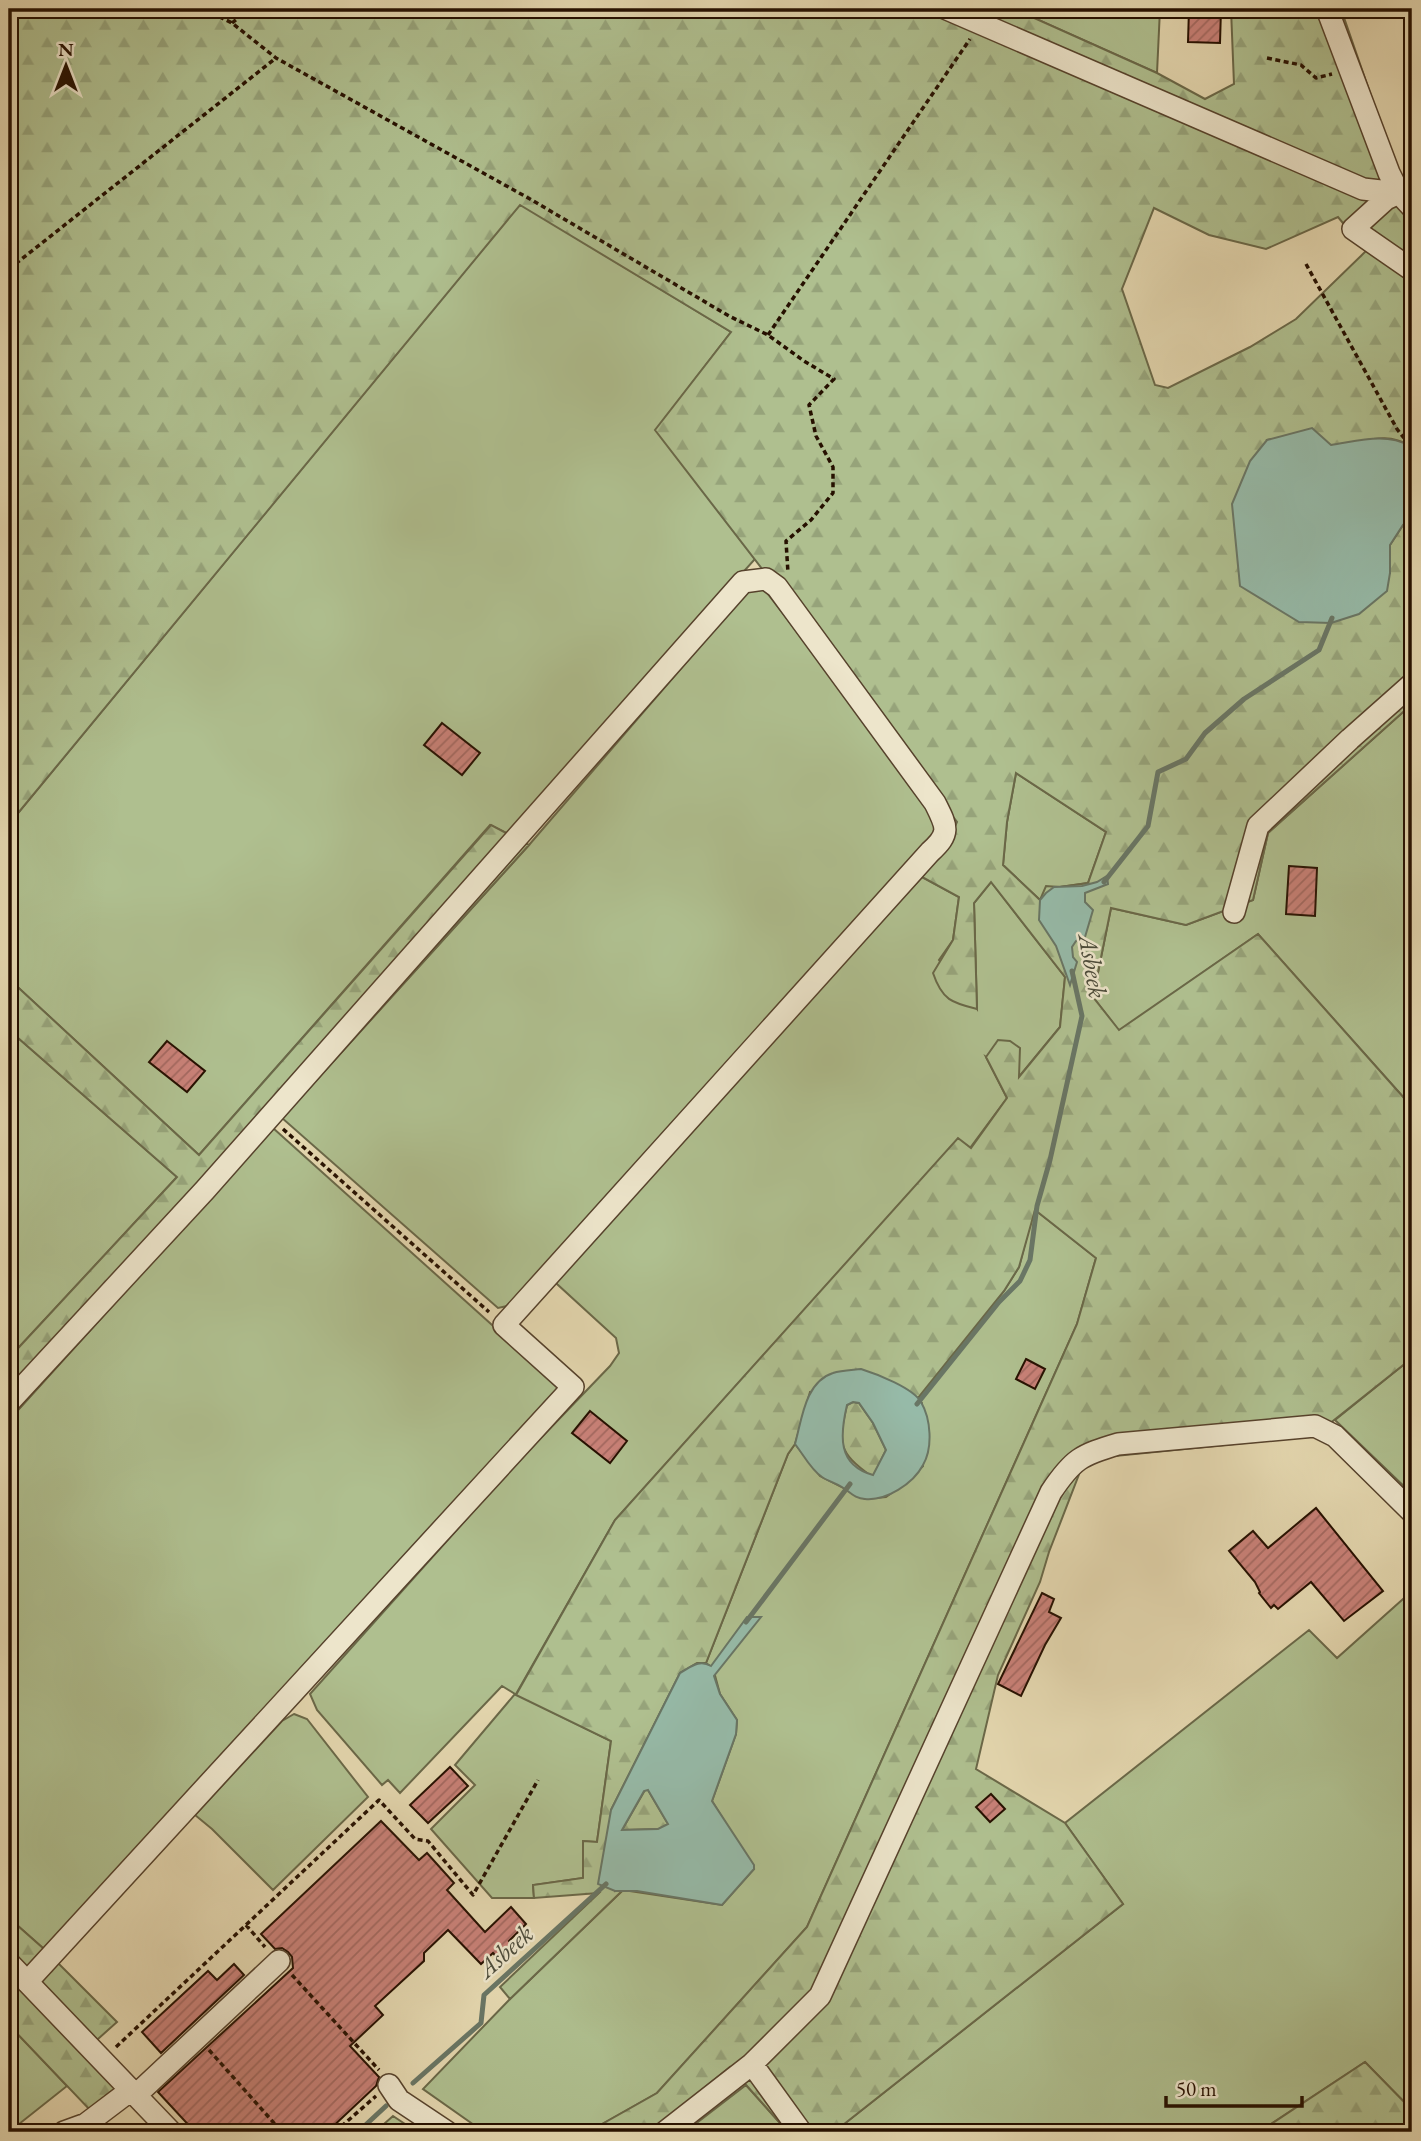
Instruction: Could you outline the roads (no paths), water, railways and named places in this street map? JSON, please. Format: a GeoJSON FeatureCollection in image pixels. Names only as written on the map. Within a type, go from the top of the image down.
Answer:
{"type":"FeatureCollection","features":[{"type":"Feature","properties":{"kind":"street"},"geometry":{"type":"LineString","coordinates":[[947,9],[1363,189],[1406,200]]}},
{"type":"Feature","properties":{"kind":"street"},"geometry":{"type":"LineString","coordinates":[[1326,9],[1348,68],[1406,200]]}},
{"type":"Feature","properties":{"kind":"street"},"geometry":{"type":"LineString","coordinates":[[1406,200],[1386,199],[1353,229],[1412,271]]}},
{"type":"Feature","properties":{"kind":"street"},"geometry":{"type":"LineString","coordinates":[[9,1402],[270,1117],[743,582],[766,579],[778,587],[936,803],[946,831],[944,840],[930,852],[504,1325],[573,1387],[27,1982]]}},
{"type":"Feature","properties":{"kind":"street"},"geometry":{"type":"LineString","coordinates":[[1234,912],[1258,826],[1412,684]]}},
{"type":"Feature","properties":{"kind":"street"},"geometry":{"type":"LineString","coordinates":[[665,2132],[752,2064],[820,1996],[1051,1492],[1066,1468],[1090,1452],[1118,1444],[1315,1426],[1335,1436],[1412,1512]]}},
{"type":"Feature","properties":{"kind":"street"},"geometry":{"type":"LineString","coordinates":[[64,2132],[86,2124],[133,2092],[279,1961]]}},
{"type":"Feature","properties":{"kind":"street"},"geometry":{"type":"LineString","coordinates":[[9,1963],[172,2132]]}},
{"type":"Feature","properties":{"kind":"street"},"geometry":{"type":"LineString","coordinates":[[752,2064],[801,2132]]}},
{"type":"Feature","properties":{"kind":"street"},"geometry":{"type":"LineString","coordinates":[[389,2085],[399,2100],[447,2132]]}},
{"type":"Feature","properties":{"kind":"waterway","name":"Asbeek"},"geometry":{"type":"LineString","coordinates":[[1104,882],[1148,826],[1158,772],[1186,759],[1205,733],[1244,699],[1319,650],[1332,618]]}},
{"type":"Feature","properties":{"kind":"waterway","name":"Asbeek"},"geometry":{"type":"LineString","coordinates":[[917,1404],[999,1302],[1020,1281],[1030,1260],[1037,1206],[1082,1016],[1072,971]]}},
{"type":"Feature","properties":{"kind":"waterway","name":"Asbeek"},"geometry":{"type":"LineString","coordinates":[[746,1622],[850,1484]]}},
{"type":"Feature","properties":{"kind":"waterway","name":"Asbeek"},"geometry":{"type":"LineString","coordinates":[[413,2083],[481,2023],[484,1995],[606,1884]]}},
{"type":"Feature","properties":{"kind":"waterway","name":"Asbeek"},"geometry":{"type":"LineString","coordinates":[[358,2132],[386,2106]]}}]}
